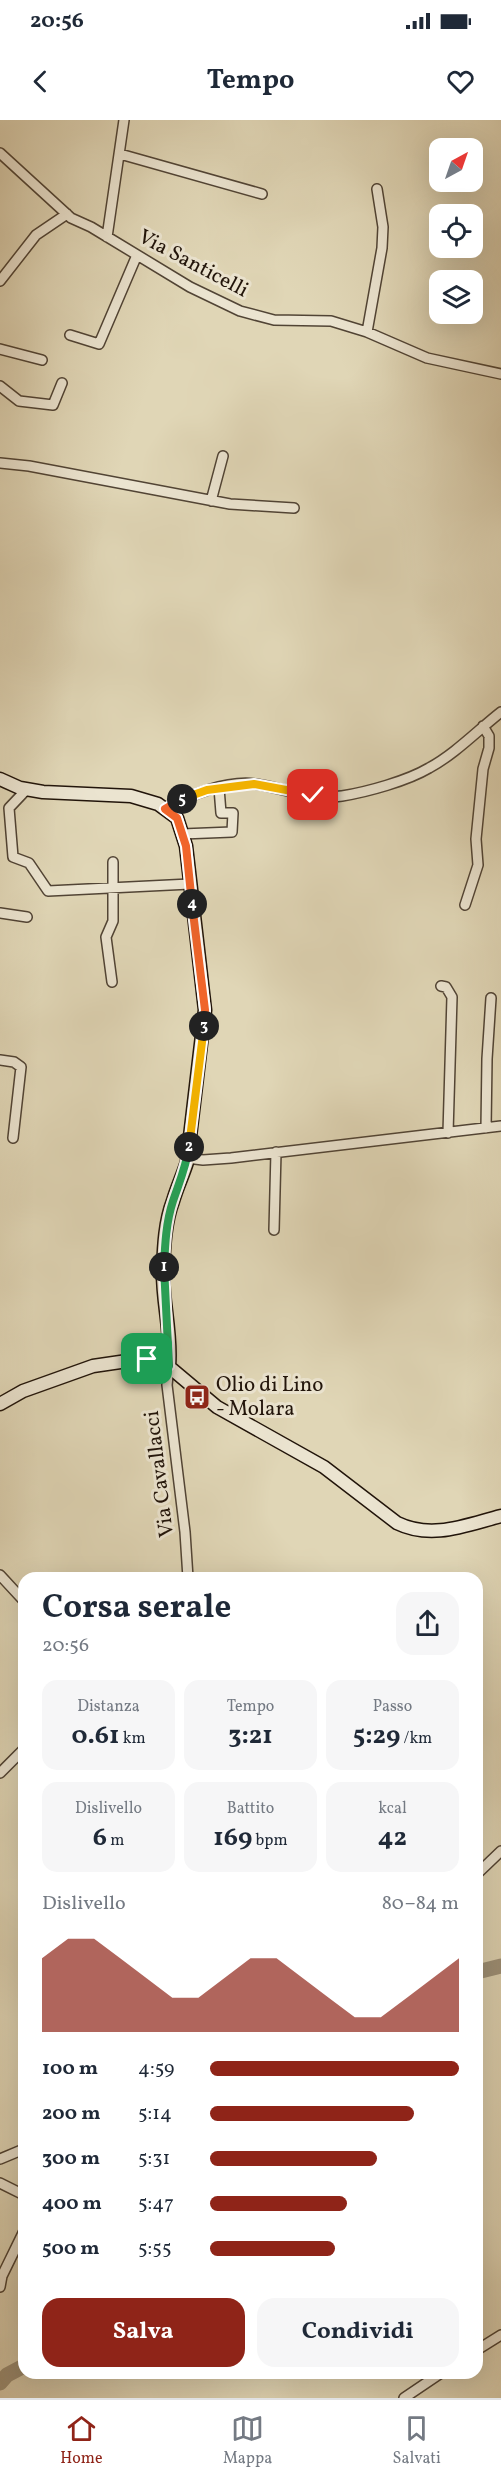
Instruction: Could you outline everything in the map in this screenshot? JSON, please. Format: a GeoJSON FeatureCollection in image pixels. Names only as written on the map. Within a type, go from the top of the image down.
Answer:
{"type":"FeatureCollection","features":[{"type":"Feature","properties":{"kind":"street"},"geometry":{"type":"LineString","coordinates":[[107,237],[124,120]]}},
{"type":"Feature","properties":{"kind":"street","name":"Via Santicelli"},"geometry":{"type":"LineString","coordinates":[[0,153],[67,214],[190,288],[240,311],[274,320],[331,321],[367,332],[427,358],[501,374]]}},
{"type":"Feature","properties":{"kind":"street"},"geometry":{"type":"LineString","coordinates":[[120,154],[262,194]]}},
{"type":"Feature","properties":{"kind":"street"},"geometry":{"type":"LineString","coordinates":[[367,332],[382,248],[377,189]]}},
{"type":"Feature","properties":{"kind":"street"},"geometry":{"type":"LineString","coordinates":[[0,280],[36,235],[67,214]]}},
{"type":"Feature","properties":{"kind":"street"},"geometry":{"type":"LineString","coordinates":[[70,335],[99,344],[137,255]]}},
{"type":"Feature","properties":{"kind":"street"},"geometry":{"type":"LineString","coordinates":[[0,349],[42,360]]}},
{"type":"Feature","properties":{"kind":"street"},"geometry":{"type":"LineString","coordinates":[[0,386],[19,401],[53,405],[62,383]]}},
{"type":"Feature","properties":{"kind":"street"},"geometry":{"type":"LineString","coordinates":[[211,501],[223,456]]}},
{"type":"Feature","properties":{"kind":"street"},"geometry":{"type":"LineString","coordinates":[[0,463],[29,466],[211,501],[255,507],[294,508]]}},
{"type":"Feature","properties":{"kind":"street"},"geometry":{"type":"LineString","coordinates":[[165,809],[184,797],[219,788],[254,784],[299,794],[341,796],[430,768],[501,712]]}},
{"type":"Feature","properties":{"kind":"street"},"geometry":{"type":"LineString","coordinates":[[465,905],[478,865],[476,839],[483,769],[489,748],[489,736],[483,726]]}},
{"type":"Feature","properties":{"kind":"street"},"geometry":{"type":"LineString","coordinates":[[0,779],[27,789],[131,796],[165,809],[177,818],[186,846],[205,1010],[187,1158],[166,1232],[163,1272],[168,1322],[169,1366]]}},
{"type":"Feature","properties":{"kind":"street"},"geometry":{"type":"LineString","coordinates":[[182,834],[232,832],[233,813],[222,813],[219,788]]}},
{"type":"Feature","properties":{"kind":"street"},"geometry":{"type":"LineString","coordinates":[[27,789],[9,808],[14,857],[29,863],[48,891],[190,884]]}},
{"type":"Feature","properties":{"kind":"street"},"geometry":{"type":"LineString","coordinates":[[112,862],[113,921],[106,937],[112,982]]}},
{"type":"Feature","properties":{"kind":"street"},"geometry":{"type":"LineString","coordinates":[[0,913],[27,917]]}},
{"type":"Feature","properties":{"kind":"street"},"geometry":{"type":"LineString","coordinates":[[441,986],[446,987],[452,997],[448,1133]]}},
{"type":"Feature","properties":{"kind":"street"},"geometry":{"type":"LineString","coordinates":[[486,1128],[491,998]]}},
{"type":"Feature","properties":{"kind":"street"},"geometry":{"type":"LineString","coordinates":[[0,1060],[14,1062],[21,1068],[13,1138]]}},
{"type":"Feature","properties":{"kind":"street"},"geometry":{"type":"LineString","coordinates":[[187,1158],[203,1160],[501,1126]]}},
{"type":"Feature","properties":{"kind":"street"},"geometry":{"type":"LineString","coordinates":[[274,1230],[276,1152]]}},
{"type":"Feature","properties":{"kind":"street"},"geometry":{"type":"LineString","coordinates":[[0,1404],[10,1397],[54,1378],[93,1366],[147,1359],[161,1360],[217,1407],[324,1467],[398,1523],[410,1529],[433,1532],[448,1530],[501,1516]]}},
{"type":"Feature","properties":{"kind":"street","name":"Via Cavallacci"},"geometry":{"type":"LineString","coordinates":[[169,1366],[167,1385],[188,1572]]}},
{"type":"Feature","properties":{"kind":"street"},"geometry":{"type":"LineString","coordinates":[[0,1575],[18,1594]]}},
{"type":"Feature","properties":{"kind":"street"},"geometry":{"type":"LineString","coordinates":[[0,1773],[18,1755]]}},
{"type":"Feature","properties":{"kind":"street"},"geometry":{"type":"LineString","coordinates":[[483,1868],[501,1851]]}},
{"type":"Feature","properties":{"kind":"street"},"geometry":{"type":"LineString","coordinates":[[0,2159],[18,2152]]}},
{"type":"Feature","properties":{"kind":"street"},"geometry":{"type":"LineString","coordinates":[[0,2182],[18,2192]]}},
{"type":"Feature","properties":{"kind":"street"},"geometry":{"type":"LineString","coordinates":[[0,2287],[2,2276],[18,2243]]}},
{"type":"Feature","properties":{"kind":"street"},"geometry":{"type":"LineString","coordinates":[[483,2346],[501,2335]]}},
{"type":"Feature","properties":{"kind":"street"},"geometry":{"type":"LineString","coordinates":[[404,2398],[432,2379]]}},
{"type":"Feature","properties":{"kind":"waterway"},"geometry":{"type":"LineString","coordinates":[[483,1970],[501,1966]]}},
{"type":"Feature","properties":{"kind":"waterway"},"geometry":{"type":"LineString","coordinates":[[0,2383],[7,2375],[18,2369]]}},
{"type":"Feature","properties":{"kind":"place","name":"Olio di Lino - Molara"},"geometry":{"type":"Point","coordinates":[197,1397]}},
{"type":"Feature","properties":{"kind":"route"},"geometry":{"type":"LineString","coordinates":[[147,1359],[161,1360],[169,1366],[167,1300],[163,1272],[166,1232],[187,1158],[205,1010],[186,846],[177,818],[165,809],[184,797],[235,785],[254,784],[313,795]]}}]}
